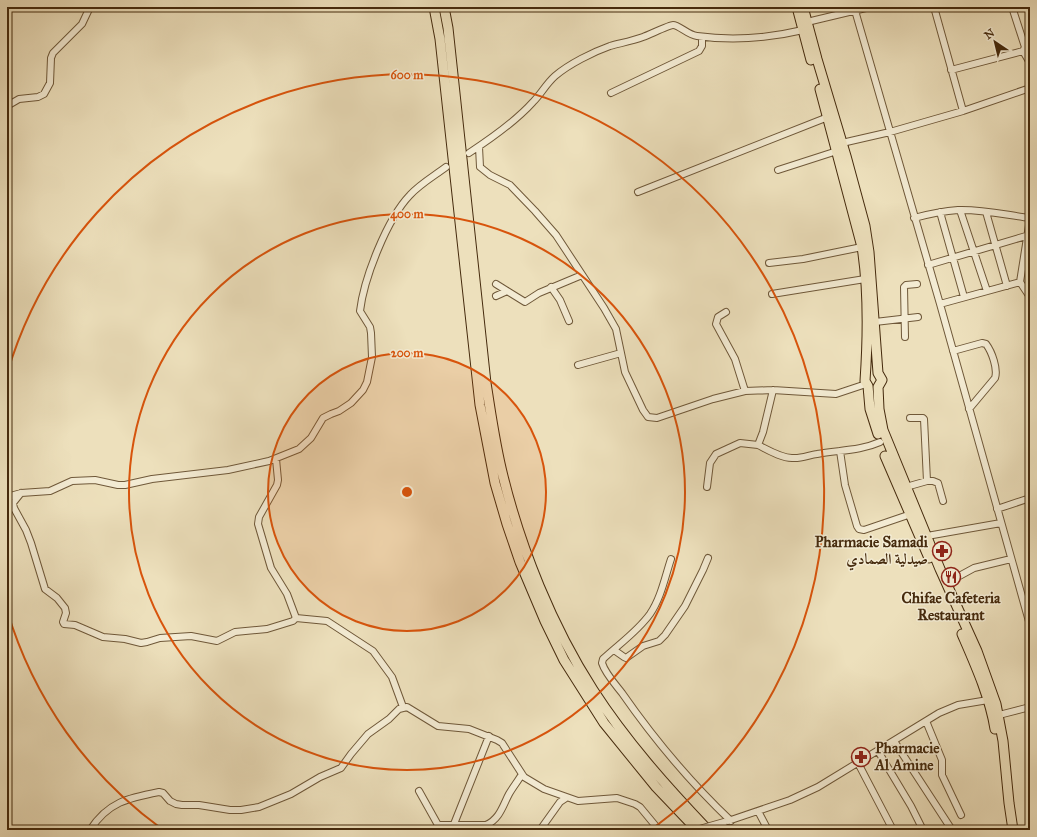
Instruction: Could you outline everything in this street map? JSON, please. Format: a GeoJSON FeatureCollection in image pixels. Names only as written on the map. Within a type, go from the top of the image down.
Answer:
{"type":"FeatureCollection","features":[{"type":"Feature","properties":{"kind":"highway"},"geometry":{"type":"LineString","coordinates":[[434,7],[440,39],[480,405],[494,483],[507,524],[520,562],[545,621],[568,666],[604,723],[656,787],[696,830]]}},
{"type":"Feature","properties":{"kind":"highway"},"geometry":{"type":"LineString","coordinates":[[444,7],[448,28],[488,398],[503,476],[515,517],[529,560],[550,613],[593,690],[656,774],[708,830]]}},
{"type":"Feature","properties":{"kind":"highway"},"geometry":{"type":"LineString","coordinates":[[796,7],[828,117],[862,247],[868,340],[867,382],[870,409],[880,442],[969,649],[988,700],[994,726],[1008,830]]}},
{"type":"Feature","properties":{"kind":"highway"},"geometry":{"type":"LineString","coordinates":[[804,7],[817,59],[859,203],[870,252],[878,373],[882,380],[878,387],[878,409],[883,430],[988,679],[999,715],[1013,830]]}},
{"type":"Feature","properties":{"kind":"highway"},"geometry":{"type":"LineString","coordinates":[[867,382],[870,372],[878,373]]}},
{"type":"Feature","properties":{"kind":"highway"},"geometry":{"type":"LineString","coordinates":[[867,382],[873,388],[878,387]]}},
{"type":"Feature","properties":{"kind":"street"},"geometry":{"type":"LineString","coordinates":[[7,106],[20,99],[38,97],[44,94],[50,83],[51,58],[53,53],[82,24],[90,7]]}},
{"type":"Feature","properties":{"kind":"street"},"geometry":{"type":"LineString","coordinates":[[807,22],[855,9],[870,7]]}},
{"type":"Feature","properties":{"kind":"street"},"geometry":{"type":"LineString","coordinates":[[934,7],[963,111]]}},
{"type":"Feature","properties":{"kind":"street"},"geometry":{"type":"LineString","coordinates":[[1012,7],[1025,47],[1023,51],[1030,63]]}},
{"type":"Feature","properties":{"kind":"street"},"geometry":{"type":"LineString","coordinates":[[855,9],[1030,625]]}},
{"type":"Feature","properties":{"kind":"street"},"geometry":{"type":"LineString","coordinates":[[469,153],[501,132],[515,120],[534,102],[545,86],[555,76],[596,52],[614,45],[651,35],[672,25],[677,26],[689,34],[702,37],[765,37],[803,30]]}},
{"type":"Feature","properties":{"kind":"street"},"geometry":{"type":"LineString","coordinates":[[611,93],[699,51],[702,46],[702,37]]}},
{"type":"Feature","properties":{"kind":"street"},"geometry":{"type":"LineString","coordinates":[[951,70],[1023,51]]}},
{"type":"Feature","properties":{"kind":"street"},"geometry":{"type":"LineString","coordinates":[[842,143],[890,132],[963,111],[1030,88]]}},
{"type":"Feature","properties":{"kind":"street"},"geometry":{"type":"LineString","coordinates":[[638,192],[828,117]]}},
{"type":"Feature","properties":{"kind":"street"},"geometry":{"type":"LineString","coordinates":[[479,147],[480,167],[490,175],[510,185],[556,235],[616,329],[630,383],[648,417],[662,417],[713,399],[745,391],[773,390],[836,394],[867,382]]}},
{"type":"Feature","properties":{"kind":"street"},"geometry":{"type":"LineString","coordinates":[[778,170],[837,151]]}},
{"type":"Feature","properties":{"kind":"street"},"geometry":{"type":"LineString","coordinates":[[7,496],[21,493],[50,491],[72,481],[95,480],[125,485],[152,479],[228,470],[276,459],[305,445],[323,418],[339,411],[351,403],[367,382],[372,357],[371,333],[370,327],[360,311],[368,277],[388,226],[395,214],[409,196],[427,180],[446,167]]}},
{"type":"Feature","properties":{"kind":"street"},"geometry":{"type":"LineString","coordinates":[[914,218],[940,212],[960,210],[986,212],[1030,219],[1026,236],[1020,282],[1030,298]]}},
{"type":"Feature","properties":{"kind":"street"},"geometry":{"type":"LineString","coordinates":[[960,210],[987,291]]}},
{"type":"Feature","properties":{"kind":"street"},"geometry":{"type":"LineString","coordinates":[[940,212],[964,297]]}},
{"type":"Feature","properties":{"kind":"street"},"geometry":{"type":"LineString","coordinates":[[986,212],[1007,286]]}},
{"type":"Feature","properties":{"kind":"street"},"geometry":{"type":"LineString","coordinates":[[928,265],[1026,236]]}},
{"type":"Feature","properties":{"kind":"street"},"geometry":{"type":"LineString","coordinates":[[769,263],[803,259],[862,247]]}},
{"type":"Feature","properties":{"kind":"street"},"geometry":{"type":"LineString","coordinates":[[496,284],[525,302],[551,287],[582,275]]}},
{"type":"Feature","properties":{"kind":"street"},"geometry":{"type":"LineString","coordinates":[[772,294],[865,279]]}},
{"type":"Feature","properties":{"kind":"street"},"geometry":{"type":"LineString","coordinates":[[940,304],[1020,282]]}},
{"type":"Feature","properties":{"kind":"street"},"geometry":{"type":"LineString","coordinates":[[905,337],[904,287],[906,285],[917,284]]}},
{"type":"Feature","properties":{"kind":"street"},"geometry":{"type":"LineString","coordinates":[[551,287],[560,300],[569,321]]}},
{"type":"Feature","properties":{"kind":"street"},"geometry":{"type":"LineString","coordinates":[[496,296],[507,291]]}},
{"type":"Feature","properties":{"kind":"street"},"geometry":{"type":"LineString","coordinates":[[726,312],[718,317],[716,324],[735,359],[745,391]]}},
{"type":"Feature","properties":{"kind":"street"},"geometry":{"type":"LineString","coordinates":[[874,322],[918,317]]}},
{"type":"Feature","properties":{"kind":"street"},"geometry":{"type":"LineString","coordinates":[[953,351],[982,343],[986,344],[990,348],[997,374],[969,409]]}},
{"type":"Feature","properties":{"kind":"street"},"geometry":{"type":"LineString","coordinates":[[578,365],[621,353]]}},
{"type":"Feature","properties":{"kind":"street"},"geometry":{"type":"LineString","coordinates":[[758,445],[763,432],[773,390]]}},
{"type":"Feature","properties":{"kind":"street"},"geometry":{"type":"LineString","coordinates":[[910,418],[924,419],[927,481]]}},
{"type":"Feature","properties":{"kind":"street"},"geometry":{"type":"LineString","coordinates":[[707,487],[710,463],[716,454],[740,443],[758,445],[791,458],[818,453],[840,452],[874,445],[880,442]]}},
{"type":"Feature","properties":{"kind":"street"},"geometry":{"type":"LineString","coordinates":[[840,452],[845,485],[859,529],[864,530],[910,514]]}},
{"type":"Feature","properties":{"kind":"street"},"geometry":{"type":"LineString","coordinates":[[276,459],[277,485],[260,517],[258,524],[271,568],[287,594],[296,618]]}},
{"type":"Feature","properties":{"kind":"street"},"geometry":{"type":"LineString","coordinates":[[906,487],[927,481],[933,481],[938,483],[944,501]]}},
{"type":"Feature","properties":{"kind":"street"},"geometry":{"type":"LineString","coordinates":[[21,493],[13,503],[14,508],[31,543],[44,589],[57,598],[65,608],[66,612],[64,622],[66,625],[75,625],[103,637],[125,639],[141,643],[160,638],[191,636],[217,640],[236,632],[267,629],[293,621],[296,618],[327,621],[373,651],[392,677],[403,707]]}},
{"type":"Feature","properties":{"kind":"street"},"geometry":{"type":"LineString","coordinates":[[997,509],[1030,498]]}},
{"type":"Feature","properties":{"kind":"street"},"geometry":{"type":"LineString","coordinates":[[927,536],[1001,523]]}},
{"type":"Feature","properties":{"kind":"street"},"geometry":{"type":"LineString","coordinates":[[614,650],[626,658],[643,646],[654,644],[661,639],[685,606],[708,558]]}},
{"type":"Feature","properties":{"kind":"street"},"geometry":{"type":"LineString","coordinates":[[671,559],[657,599],[650,613],[635,631],[602,661],[604,668],[628,702],[675,763],[727,821]]}},
{"type":"Feature","properties":{"kind":"street"},"geometry":{"type":"LineString","coordinates":[[946,582],[974,568],[1011,559]]}},
{"type":"Feature","properties":{"kind":"street"},"geometry":{"type":"LineString","coordinates":[[696,830],[758,811],[807,792],[858,763],[926,721],[951,708],[988,700]]}},
{"type":"Feature","properties":{"kind":"street"},"geometry":{"type":"LineString","coordinates":[[90,830],[100,817],[112,806],[159,792],[163,793],[170,801],[176,804],[217,807],[230,810],[259,807],[278,800],[341,768],[368,734],[403,707],[407,707],[438,726],[469,729],[489,736],[502,743],[522,774],[544,789],[578,801],[617,798],[635,804],[640,807],[660,830]]}},
{"type":"Feature","properties":{"kind":"street"},"geometry":{"type":"LineString","coordinates":[[999,715],[1030,707]]}},
{"type":"Feature","properties":{"kind":"street"},"geometry":{"type":"LineString","coordinates":[[926,721],[942,760],[942,775],[962,815]]}},
{"type":"Feature","properties":{"kind":"street"},"geometry":{"type":"LineString","coordinates":[[454,824],[489,736]]}},
{"type":"Feature","properties":{"kind":"street"},"geometry":{"type":"LineString","coordinates":[[894,740],[952,830]]}},
{"type":"Feature","properties":{"kind":"street"},"geometry":{"type":"LineString","coordinates":[[878,751],[924,830]]}},
{"type":"Feature","properties":{"kind":"street"},"geometry":{"type":"LineString","coordinates":[[858,763],[893,830]]}},
{"type":"Feature","properties":{"kind":"street"},"geometry":{"type":"LineString","coordinates":[[419,791],[437,824],[486,824],[493,821],[500,812],[509,794],[522,774]]}},
{"type":"Feature","properties":{"kind":"street"},"geometry":{"type":"LineString","coordinates":[[540,830],[560,802],[566,798]]}},
{"type":"Feature","properties":{"kind":"street"},"geometry":{"type":"LineString","coordinates":[[758,811],[768,830]]}},
{"type":"Feature","properties":{"kind":"place","name":"Pharmacie Samadi صيدلية الصمادي"},"geometry":{"type":"Point","coordinates":[942,551]}},
{"type":"Feature","properties":{"kind":"place","name":"Chifae Cafeteria Restaurant"},"geometry":{"type":"Point","coordinates":[951,577]}},
{"type":"Feature","properties":{"kind":"place","name":"Pharmacie Al Amine"},"geometry":{"type":"Point","coordinates":[861,757]}}]}
